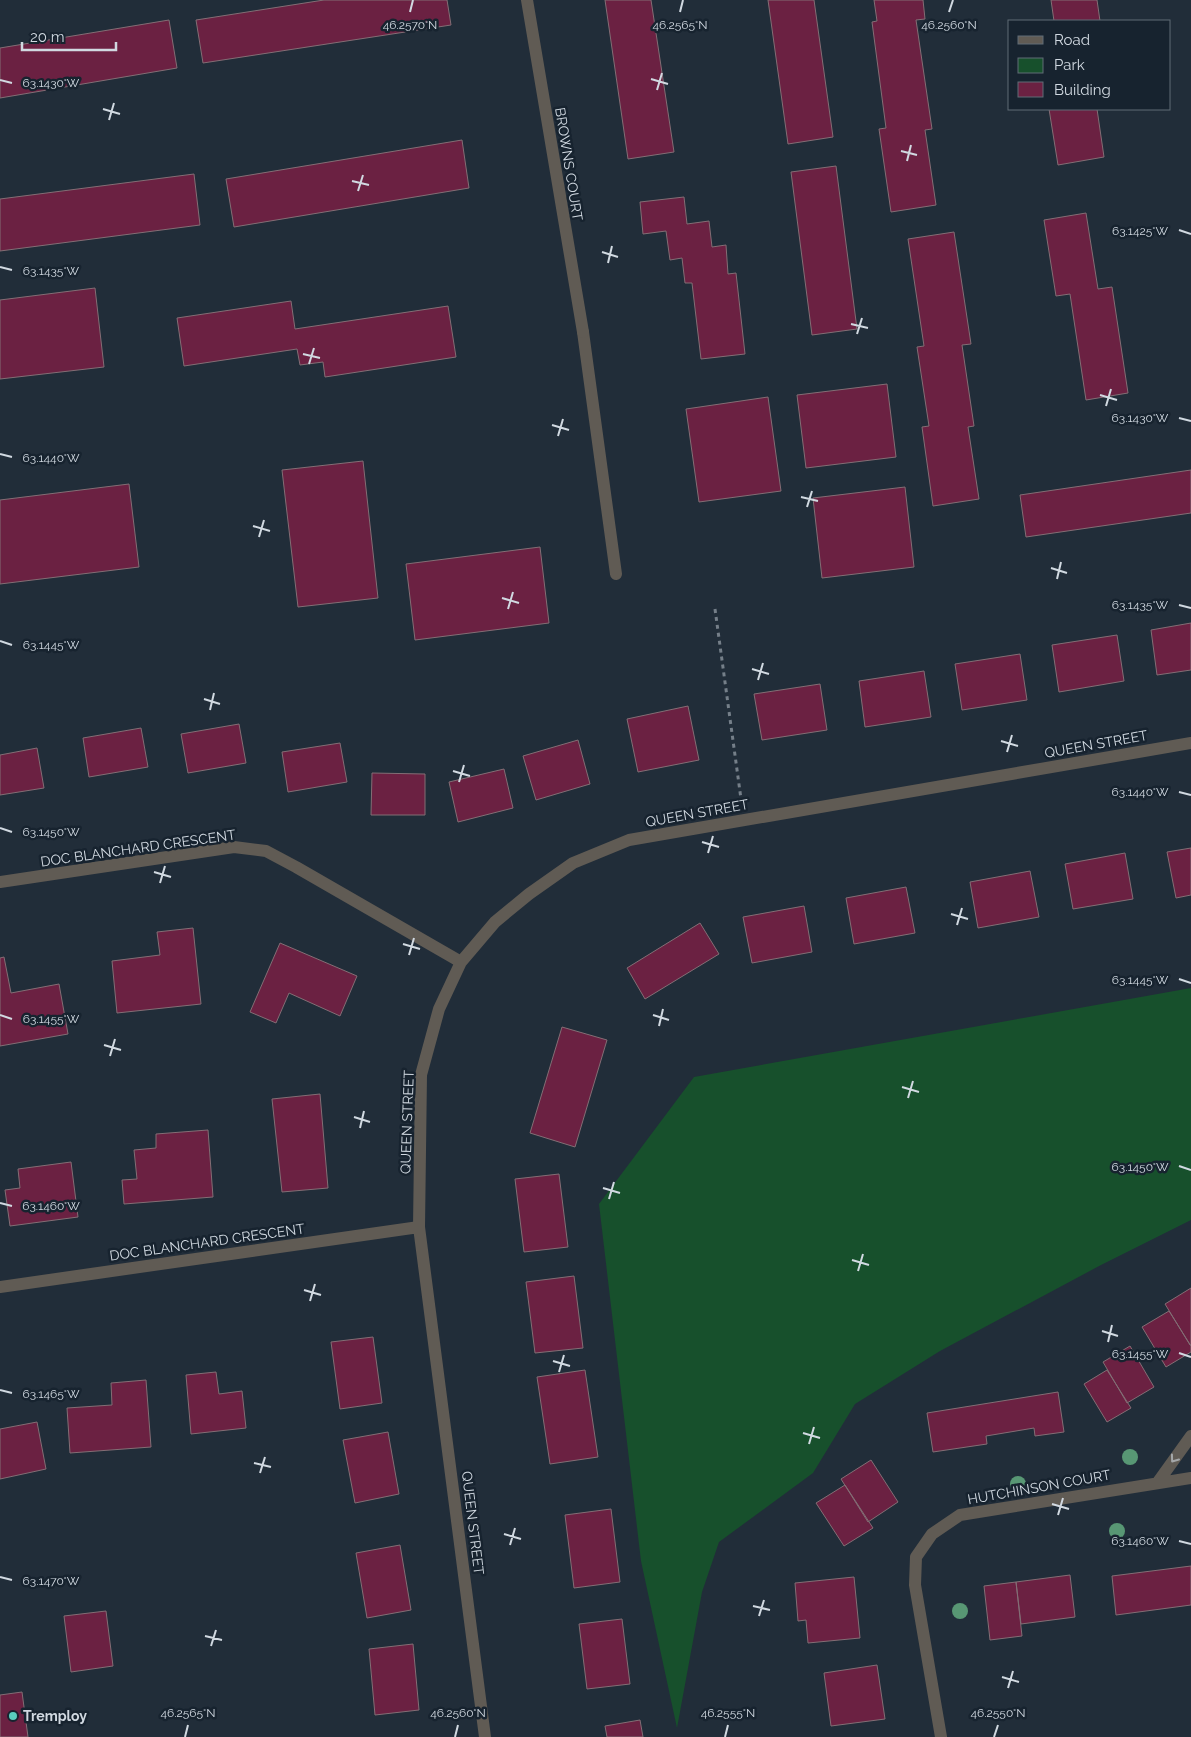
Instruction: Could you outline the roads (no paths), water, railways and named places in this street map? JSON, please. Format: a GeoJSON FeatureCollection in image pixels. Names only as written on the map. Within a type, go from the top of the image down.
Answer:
{"type":"FeatureCollection","features":[{"type":"Feature","properties":{"kind":"street","name":"BROWNS COURT"},"geometry":{"type":"LineString","coordinates":[[527,0],[583,332],[616,574]]}},
{"type":"Feature","properties":{"kind":"street","name":"QUEEN STREET"},"geometry":{"type":"LineString","coordinates":[[485,1737],[419,1226],[421,1075],[439,1009],[461,962],[495,922],[529,894],[573,863],[629,840],[1191,743]]}},
{"type":"Feature","properties":{"kind":"street","name":"DOC BLANCHARD CRESCENT"},"geometry":{"type":"LineString","coordinates":[[0,882],[234,847],[266,851],[461,962]]}},
{"type":"Feature","properties":{"kind":"street","name":"DOC BLANCHARD CRESCENT"},"geometry":{"type":"LineString","coordinates":[[0,1287],[419,1226]]}},
{"type":"Feature","properties":{"kind":"street"},"geometry":{"type":"LineString","coordinates":[[1158,1482],[1191,1436]]}},
{"type":"Feature","properties":{"kind":"street","name":"HUTCHINSON COURT"},"geometry":{"type":"LineString","coordinates":[[941,1737],[915,1585],[916,1556],[932,1534],[960,1515],[1191,1478]]}},
{"type":"Feature","properties":{"kind":"place","name":"Tremploy"},"geometry":{"type":"Point","coordinates":[13,1716]}}]}
